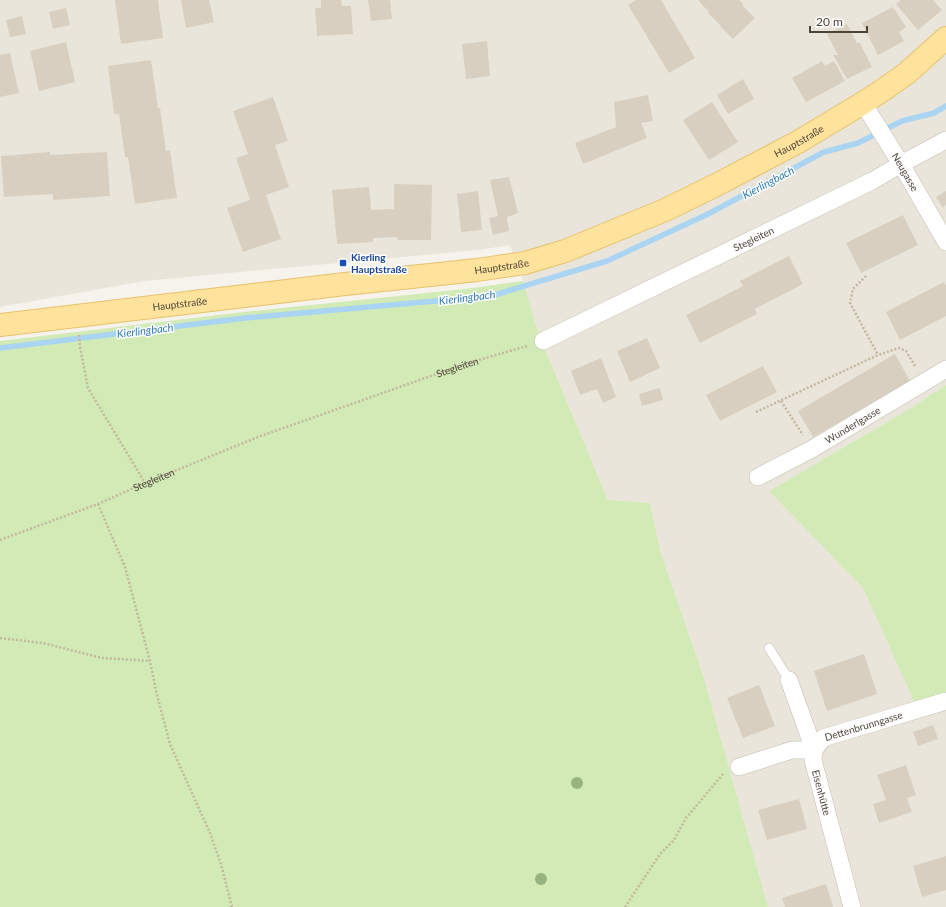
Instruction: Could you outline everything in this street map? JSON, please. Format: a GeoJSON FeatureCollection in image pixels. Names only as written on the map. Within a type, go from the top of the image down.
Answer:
{"type":"FeatureCollection","features":[{"type":"Feature","properties":{"kind":"main road","name":"Hauptstraße"},"geometry":{"type":"LineString","coordinates":[[0,325],[345,284],[477,270],[525,263],[565,251],[665,210],[798,142],[863,103],[907,73],[946,38]]}},
{"type":"Feature","properties":{"kind":"street","name":"Neugasse"},"geometry":{"type":"LineString","coordinates":[[863,103],[892,149],[946,242]]}},
{"type":"Feature","properties":{"kind":"street","name":"Stegleiten"},"geometry":{"type":"LineString","coordinates":[[543,341],[865,184],[946,140]]}},
{"type":"Feature","properties":{"kind":"street","name":"Wunderlgasse"},"geometry":{"type":"LineString","coordinates":[[758,477],[812,449],[946,369]]}},
{"type":"Feature","properties":{"kind":"street","name":"Eisenhütte"},"geometry":{"type":"LineString","coordinates":[[789,680],[814,750],[813,760],[852,907]]}},
{"type":"Feature","properties":{"kind":"street","name":"Dettenbrunngasse"},"geometry":{"type":"LineString","coordinates":[[739,767],[792,750],[814,750],[823,738],[946,702]]}},
{"type":"Feature","properties":{"kind":"lane"},"geometry":{"type":"LineString","coordinates":[[769,648],[789,680]]}},
{"type":"Feature","properties":{"kind":"path"},"geometry":{"type":"LineString","coordinates":[[866,276],[853,289],[850,304],[878,355]]}},
{"type":"Feature","properties":{"kind":"path"},"geometry":{"type":"LineString","coordinates":[[79,332],[80,347],[88,388],[145,482]]}},
{"type":"Feature","properties":{"kind":"path","name":"Stegleiten"},"geometry":{"type":"LineString","coordinates":[[0,540],[98,504],[145,482],[258,437],[466,364],[543,341]]}},
{"type":"Feature","properties":{"kind":"path"},"geometry":{"type":"LineString","coordinates":[[756,412],[878,355],[899,348],[906,351],[925,382]]}},
{"type":"Feature","properties":{"kind":"path"},"geometry":{"type":"LineString","coordinates":[[781,401],[812,449]]}},
{"type":"Feature","properties":{"kind":"path"},"geometry":{"type":"LineString","coordinates":[[98,504],[125,567],[170,744],[210,833],[222,864],[232,907]]}},
{"type":"Feature","properties":{"kind":"path"},"geometry":{"type":"LineString","coordinates":[[0,638],[43,643],[102,658],[150,661]]}},
{"type":"Feature","properties":{"kind":"path"},"geometry":{"type":"LineString","coordinates":[[625,907],[660,854],[674,840],[686,818],[725,771],[739,767]]}},
{"type":"Feature","properties":{"kind":"shaded area"},"geometry":{"type":"Polygon","coordinates":[[[0,0],[946,0],[946,385],[911,408],[769,491],[863,588],[915,704],[946,694],[946,907],[768,907],[703,675],[661,554],[650,503],[608,500],[539,335],[523,281],[510,245],[478,250],[144,281],[0,307],[0,0]]]}},
{"type":"Feature","properties":{"kind":"green space"},"geometry":{"type":"Polygon","coordinates":[[[523,281],[539,335],[608,500],[650,503],[661,554],[703,675],[768,907],[0,907],[0,341],[244,312],[465,289],[523,281]]]}},
{"type":"Feature","properties":{"kind":"green space"},"geometry":{"type":"Polygon","coordinates":[[[946,385],[946,694],[915,704],[863,588],[769,491],[911,408],[946,385]]]}},
{"type":"Feature","properties":{"kind":"building"},"geometry":{"type":"Polygon","coordinates":[[[115,0],[158,0],[163,38],[121,44],[115,0]]]}},
{"type":"Feature","properties":{"kind":"building"},"geometry":{"type":"Polygon","coordinates":[[[181,0],[209,0],[214,22],[186,28],[181,0]]]}},
{"type":"Feature","properties":{"kind":"building"},"geometry":{"type":"Polygon","coordinates":[[[321,0],[341,0],[342,6],[351,6],[353,34],[317,36],[315,8],[321,8],[321,0]]]}},
{"type":"Feature","properties":{"kind":"building"},"geometry":{"type":"Polygon","coordinates":[[[368,0],[390,0],[392,19],[371,21],[368,0]]]}},
{"type":"Feature","properties":{"kind":"building"},"geometry":{"type":"Polygon","coordinates":[[[636,0],[661,0],[695,58],[669,73],[628,5],[636,0]]]}},
{"type":"Feature","properties":{"kind":"building"},"geometry":{"type":"Polygon","coordinates":[[[698,0],[739,0],[755,18],[733,39],[708,13],[709,12],[698,0]]]}},
{"type":"Feature","properties":{"kind":"building"},"geometry":{"type":"Polygon","coordinates":[[[901,0],[933,0],[942,10],[918,30],[896,4],[901,0]]]}},
{"type":"Feature","properties":{"kind":"building"},"geometry":{"type":"Polygon","coordinates":[[[893,7],[906,27],[899,32],[904,41],[878,55],[862,23],[893,7]]]}},
{"type":"Feature","properties":{"kind":"building"},"geometry":{"type":"Polygon","coordinates":[[[66,8],[70,25],[53,29],[49,12],[66,8]]]}},
{"type":"Feature","properties":{"kind":"building"},"geometry":{"type":"Polygon","coordinates":[[[22,16],[26,34],[10,37],[6,20],[22,16]]]}},
{"type":"Feature","properties":{"kind":"building"},"geometry":{"type":"Polygon","coordinates":[[[847,24],[857,43],[860,43],[872,67],[847,79],[833,55],[838,55],[827,34],[847,24]]]}},
{"type":"Feature","properties":{"kind":"building"},"geometry":{"type":"Polygon","coordinates":[[[487,41],[490,76],[466,79],[462,44],[487,41]]]}},
{"type":"Feature","properties":{"kind":"building"},"geometry":{"type":"Polygon","coordinates":[[[66,42],[75,82],[39,91],[30,51],[66,42]]]}},
{"type":"Feature","properties":{"kind":"building"},"geometry":{"type":"Polygon","coordinates":[[[10,53],[19,93],[0,97],[0,55],[10,53]]]}},
{"type":"Feature","properties":{"kind":"building"},"geometry":{"type":"Polygon","coordinates":[[[151,60],[166,151],[170,150],[177,198],[135,204],[128,157],[125,157],[119,114],[114,114],[108,66],[151,60]]]}},
{"type":"Feature","properties":{"kind":"building"},"geometry":{"type":"Polygon","coordinates":[[[822,61],[825,66],[834,61],[845,81],[806,102],[792,78],[822,61]]]}},
{"type":"Feature","properties":{"kind":"building"},"geometry":{"type":"Polygon","coordinates":[[[743,79],[754,99],[728,114],[717,95],[743,79]]]}},
{"type":"Feature","properties":{"kind":"building"},"geometry":{"type":"Polygon","coordinates":[[[648,95],[653,121],[641,123],[647,138],[583,164],[575,143],[616,127],[614,102],[648,95]]]}},
{"type":"Feature","properties":{"kind":"building"},"geometry":{"type":"Polygon","coordinates":[[[273,97],[288,141],[275,145],[289,187],[266,195],[281,239],[243,252],[227,208],[250,200],[236,158],[248,154],[233,111],[273,97]]]}},
{"type":"Feature","properties":{"kind":"building"},"geometry":{"type":"Polygon","coordinates":[[[712,102],[738,142],[709,160],[683,120],[712,102]]]}},
{"type":"Feature","properties":{"kind":"building"},"geometry":{"type":"Polygon","coordinates":[[[50,152],[50,155],[107,152],[110,196],[53,200],[53,194],[4,197],[1,156],[50,152]]]}},
{"type":"Feature","properties":{"kind":"building"},"geometry":{"type":"Polygon","coordinates":[[[509,177],[518,213],[507,217],[509,231],[493,235],[489,218],[498,216],[490,180],[509,177]]]}},
{"type":"Feature","properties":{"kind":"building"},"geometry":{"type":"Polygon","coordinates":[[[394,184],[432,185],[431,240],[398,240],[397,237],[373,238],[373,242],[337,244],[332,190],[369,187],[371,210],[394,209],[394,184]]]}},
{"type":"Feature","properties":{"kind":"building"},"geometry":{"type":"Polygon","coordinates":[[[478,191],[482,230],[461,232],[457,194],[478,191]]]}},
{"type":"Feature","properties":{"kind":"building"},"geometry":{"type":"Polygon","coordinates":[[[946,191],[946,205],[943,208],[936,197],[946,191]]]}},
{"type":"Feature","properties":{"kind":"building"},"geometry":{"type":"Polygon","coordinates":[[[903,215],[918,245],[861,273],[846,243],[903,215]]]}},
{"type":"Feature","properties":{"kind":"building"},"geometry":{"type":"Polygon","coordinates":[[[789,256],[803,284],[755,309],[757,314],[700,343],[686,315],[743,286],[740,281],[789,256]]]}},
{"type":"Feature","properties":{"kind":"building"},"geometry":{"type":"Polygon","coordinates":[[[944,282],[946,286],[946,316],[900,340],[886,312],[944,282]]]}},
{"type":"Feature","properties":{"kind":"building"},"geometry":{"type":"Polygon","coordinates":[[[647,338],[660,368],[630,382],[617,351],[647,338]]]}},
{"type":"Feature","properties":{"kind":"building"},"geometry":{"type":"Polygon","coordinates":[[[895,354],[910,381],[813,437],[798,411],[895,354]]]}},
{"type":"Feature","properties":{"kind":"building"},"geometry":{"type":"Polygon","coordinates":[[[601,358],[616,397],[603,403],[597,389],[580,395],[571,371],[601,358]]]}},
{"type":"Feature","properties":{"kind":"building"},"geometry":{"type":"Polygon","coordinates":[[[763,366],[777,392],[720,421],[706,395],[763,366]]]}},
{"type":"Feature","properties":{"kind":"building"},"geometry":{"type":"Polygon","coordinates":[[[660,388],[663,400],[642,406],[639,394],[660,388]]]}},
{"type":"Feature","properties":{"kind":"building"},"geometry":{"type":"Polygon","coordinates":[[[864,654],[877,694],[827,711],[814,671],[864,654]]]}},
{"type":"Feature","properties":{"kind":"building"},"geometry":{"type":"Polygon","coordinates":[[[759,685],[775,726],[743,738],[727,698],[759,685]]]}},
{"type":"Feature","properties":{"kind":"building"},"geometry":{"type":"Polygon","coordinates":[[[933,725],[938,739],[918,746],[913,732],[933,725]]]}},
{"type":"Feature","properties":{"kind":"building"},"geometry":{"type":"Polygon","coordinates":[[[906,765],[916,795],[907,798],[912,812],[879,823],[873,804],[886,800],[877,775],[906,765]]]}},
{"type":"Feature","properties":{"kind":"building"},"geometry":{"type":"Polygon","coordinates":[[[799,799],[807,829],[767,840],[758,810],[799,799]]]}},
{"type":"Feature","properties":{"kind":"building"},"geometry":{"type":"Polygon","coordinates":[[[946,856],[946,890],[922,897],[913,866],[946,856]]]}},
{"type":"Feature","properties":{"kind":"building"},"geometry":{"type":"Polygon","coordinates":[[[826,884],[833,907],[785,907],[782,898],[826,884]]]}},
{"type":"Feature","properties":{"kind":"waterway","name":"Kierlingbach"},"geometry":{"type":"LineString","coordinates":[[0,348],[245,318],[491,296],[607,261],[708,214],[824,152],[858,143],[902,121],[934,113],[946,106]]}},
{"type":"Feature","properties":{"kind":"place","name":"Kierling Hauptstraße"},"geometry":{"type":"Point","coordinates":[343,263]}}]}
